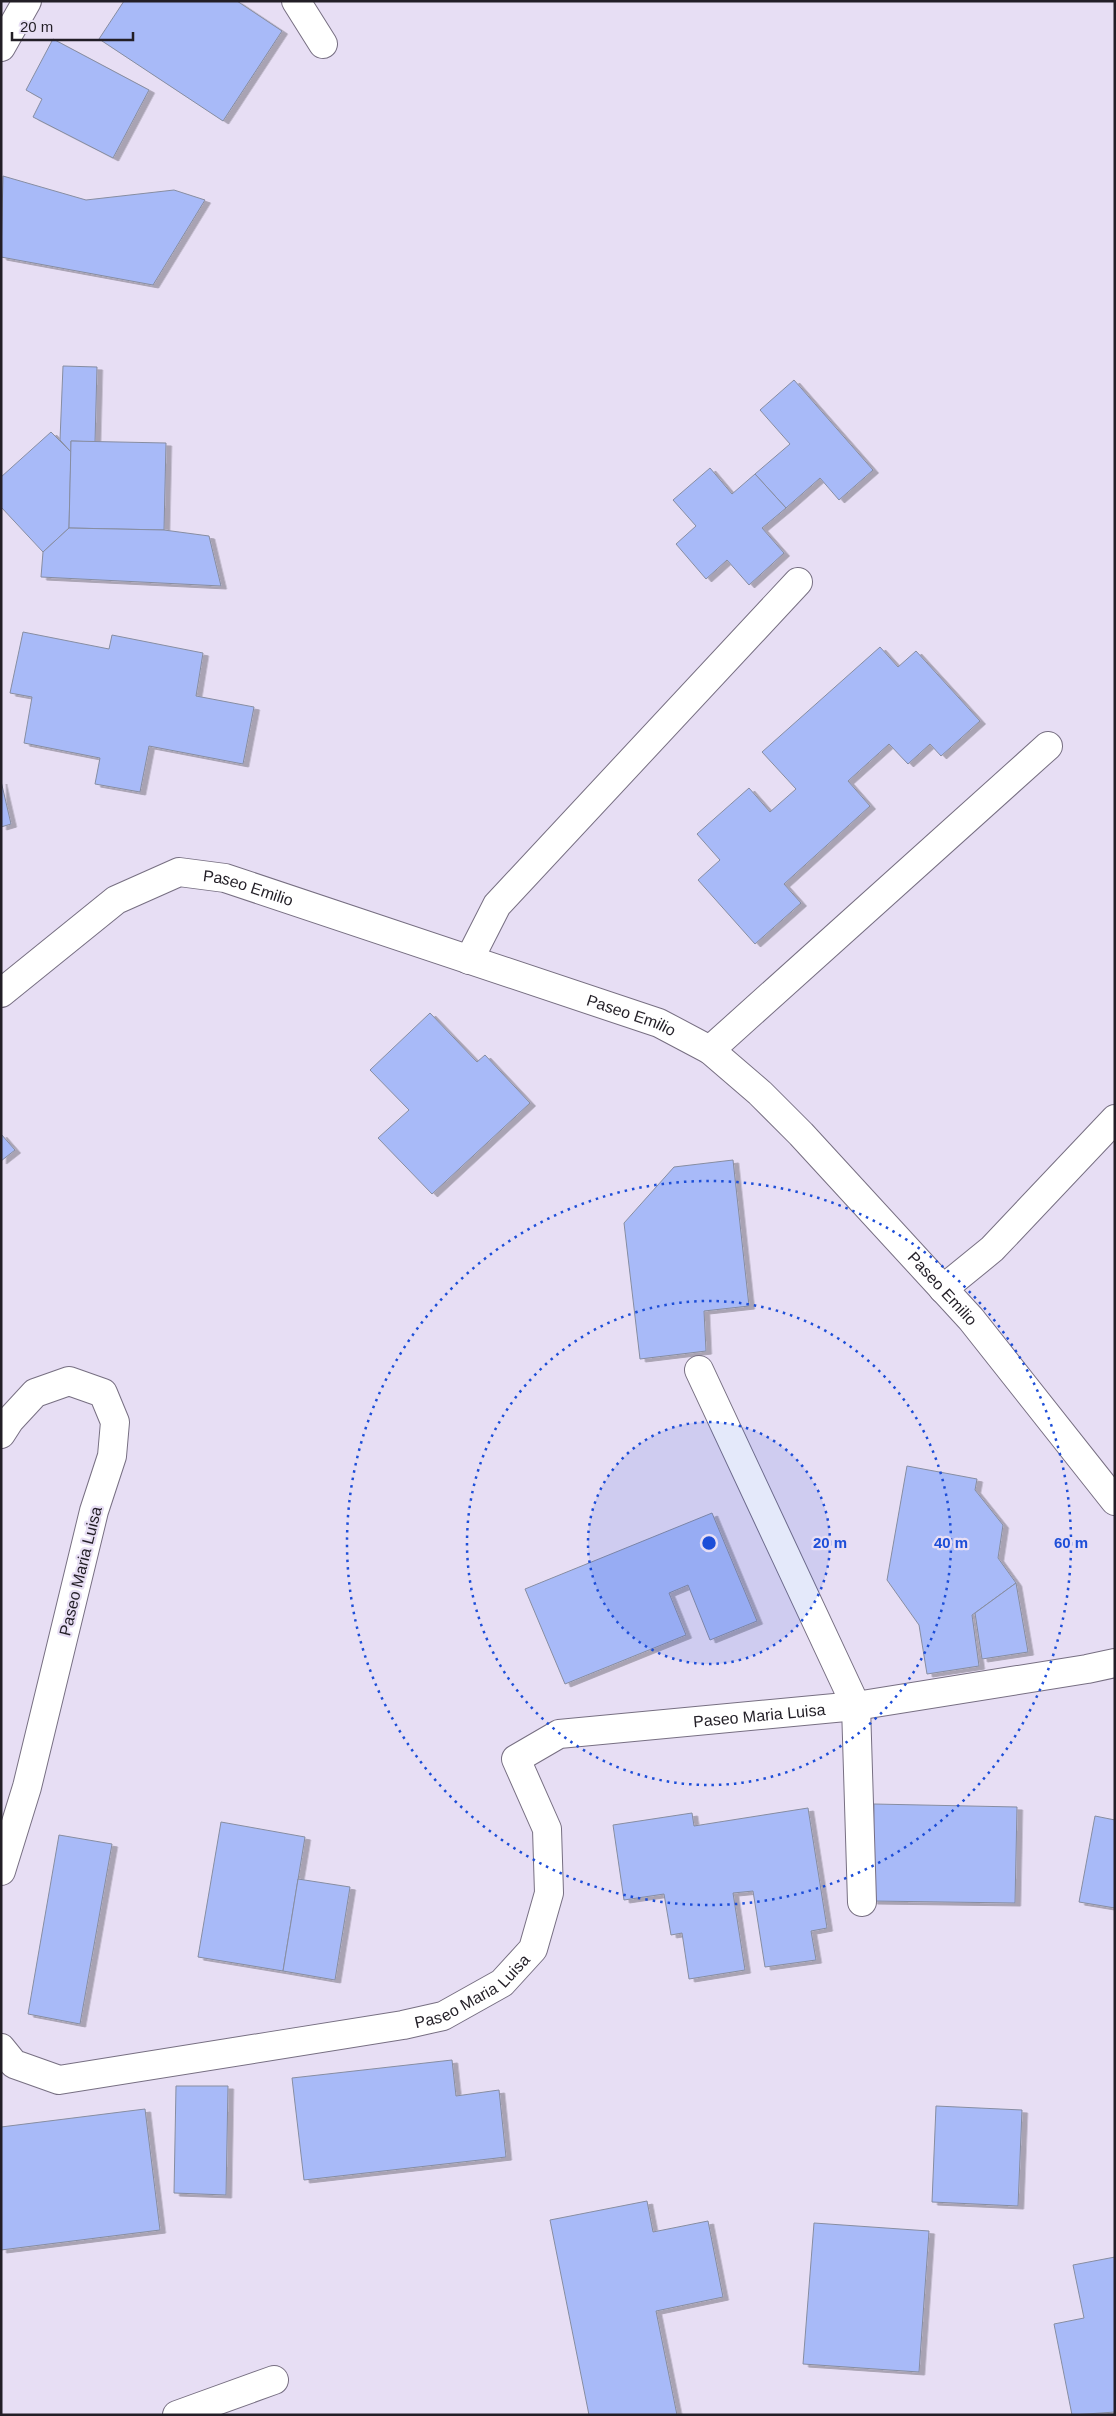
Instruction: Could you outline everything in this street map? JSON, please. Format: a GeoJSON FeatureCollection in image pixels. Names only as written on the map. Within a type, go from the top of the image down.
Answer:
{"type":"FeatureCollection","features":[{"type":"Feature","properties":{"kind":"street"},"geometry":{"type":"LineString","coordinates":[[1,47],[28,1]]}},
{"type":"Feature","properties":{"kind":"street"},"geometry":{"type":"LineString","coordinates":[[296,1],[322,44]]}},
{"type":"Feature","properties":{"kind":"street"},"geometry":{"type":"LineString","coordinates":[[469,960],[496,905],[798,582]]}},
{"type":"Feature","properties":{"kind":"street"},"geometry":{"type":"LineString","coordinates":[[710,1050],[1048,746]]}},
{"type":"Feature","properties":{"kind":"street","name":"Paseo Emilio"},"geometry":{"type":"LineString","coordinates":[[1,993],[116,900],[179,872],[225,878],[659,1024],[710,1050],[760,1093],[802,1134],[971,1319],[1115,1501]]}},
{"type":"Feature","properties":{"kind":"street"},"geometry":{"type":"LineString","coordinates":[[943,1289],[992,1249],[1115,1119]]}},
{"type":"Feature","properties":{"kind":"street"},"geometry":{"type":"LineString","coordinates":[[699,1370],[856,1706],[862,1902]]}},
{"type":"Feature","properties":{"kind":"street","name":"Paseo Maria Luisa"},"geometry":{"type":"LineString","coordinates":[[1,1434],[10,1420],[35,1393],[68,1381],[103,1393],[115,1422],[112,1456],[94,1511],[27,1787],[1,1871]]}},
{"type":"Feature","properties":{"kind":"street","name":"Paseo Maria Luisa"},"geometry":{"type":"LineString","coordinates":[[1,2048],[14,2064],[59,2080],[403,2025],[443,2016],[502,1984],[533,1949],[549,1893],[547,1829],[534,1794],[516,1759],[559,1734],[856,1706],[1087,1670],[1115,1663]]}},
{"type":"Feature","properties":{"kind":"street"},"geometry":{"type":"LineString","coordinates":[[177,2415],[274,2380]]}},
{"type":"Feature","properties":{"kind":"building"},"geometry":{"type":"Polygon","coordinates":[[[124,1],[237,1],[282,31],[223,121],[99,39],[124,1]]]}},
{"type":"Feature","properties":{"kind":"building"},"geometry":{"type":"Polygon","coordinates":[[[53,39],[149,90],[113,158],[33,117],[42,99],[26,90],[53,39]]]}},
{"type":"Feature","properties":{"kind":"building"},"geometry":{"type":"Polygon","coordinates":[[[3,176],[86,200],[174,190],[205,200],[153,285],[1,257],[3,176]]]}},
{"type":"Feature","properties":{"kind":"building"},"geometry":{"type":"Polygon","coordinates":[[[63,366],[97,367],[95,442],[71,441],[71,452],[60,440],[63,366]]]}},
{"type":"Feature","properties":{"kind":"building"},"geometry":{"type":"Polygon","coordinates":[[[794,380],[873,470],[839,500],[820,478],[786,508],[755,474],[790,444],[760,410],[794,380]]]}},
{"type":"Feature","properties":{"kind":"building"},"geometry":{"type":"Polygon","coordinates":[[[51,432],[71,452],[69,528],[43,552],[1,507],[1,477],[51,432]]]}},
{"type":"Feature","properties":{"kind":"building"},"geometry":{"type":"Polygon","coordinates":[[[71,441],[166,443],[164,530],[69,528],[71,441]]]}},
{"type":"Feature","properties":{"kind":"building"},"geometry":{"type":"Polygon","coordinates":[[[710,468],[732,494],[755,474],[786,508],[762,528],[784,553],[749,585],[727,560],[706,579],[676,544],[696,526],[673,500],[710,468]]]}},
{"type":"Feature","properties":{"kind":"building"},"geometry":{"type":"Polygon","coordinates":[[[69,528],[164,530],[209,536],[221,586],[41,577],[43,552],[69,528]]]}},
{"type":"Feature","properties":{"kind":"building"},"geometry":{"type":"Polygon","coordinates":[[[23,632],[109,649],[112,635],[203,653],[196,696],[254,707],[243,764],[149,746],[140,792],[95,784],[100,758],[24,743],[32,697],[10,693],[23,632]]]}},
{"type":"Feature","properties":{"kind":"building"},"geometry":{"type":"Polygon","coordinates":[[[880,647],[898,667],[916,651],[980,721],[941,756],[930,744],[908,764],[889,744],[848,781],[870,806],[784,884],[801,903],[755,944],[698,880],[720,860],[697,834],[749,788],[770,812],[796,789],[762,752],[880,647]]]}},
{"type":"Feature","properties":{"kind":"building"},"geometry":{"type":"Polygon","coordinates":[[[1,781],[11,824],[1,827],[1,781]]]}},
{"type":"Feature","properties":{"kind":"building"},"geometry":{"type":"Polygon","coordinates":[[[430,1013],[477,1062],[485,1055],[530,1103],[432,1194],[378,1138],[409,1110],[370,1070],[430,1013]]]}},
{"type":"Feature","properties":{"kind":"building"},"geometry":{"type":"Polygon","coordinates":[[[1,1134],[15,1150],[1,1161],[1,1134]]]}},
{"type":"Feature","properties":{"kind":"building"},"geometry":{"type":"Polygon","coordinates":[[[733,1160],[749,1306],[704,1311],[706,1351],[640,1359],[624,1223],[674,1167],[733,1160]]]}},
{"type":"Feature","properties":{"kind":"building"},"geometry":{"type":"Polygon","coordinates":[[[907,1466],[977,1479],[975,1490],[1003,1525],[998,1558],[1016,1583],[972,1615],[979,1666],[927,1674],[919,1625],[887,1580],[907,1466]]]}},
{"type":"Feature","properties":{"kind":"building"},"geometry":{"type":"Polygon","coordinates":[[[712,1513],[757,1621],[710,1640],[688,1585],[669,1593],[686,1635],[565,1684],[525,1589],[712,1513]]]}},
{"type":"Feature","properties":{"kind":"building"},"geometry":{"type":"Polygon","coordinates":[[[1016,1583],[1028,1652],[982,1659],[975,1613],[1016,1583]]]}},
{"type":"Feature","properties":{"kind":"building"},"geometry":{"type":"Polygon","coordinates":[[[874,1804],[1017,1807],[1015,1903],[872,1901],[874,1804]]]}},
{"type":"Feature","properties":{"kind":"building"},"geometry":{"type":"Polygon","coordinates":[[[808,1808],[827,1928],[811,1931],[816,1960],[765,1967],[753,1891],[733,1893],[745,1970],[689,1979],[682,1933],[671,1935],[664,1894],[624,1900],[613,1825],[692,1813],[694,1826],[808,1808]]]}},
{"type":"Feature","properties":{"kind":"building"},"geometry":{"type":"Polygon","coordinates":[[[1095,1816],[1115,1820],[1115,1908],[1079,1902],[1095,1816]]]}},
{"type":"Feature","properties":{"kind":"building"},"geometry":{"type":"Polygon","coordinates":[[[221,1822],[305,1837],[283,1971],[198,1957],[221,1822]]]}},
{"type":"Feature","properties":{"kind":"building"},"geometry":{"type":"Polygon","coordinates":[[[59,1835],[112,1844],[80,2024],[28,2014],[59,1835]]]}},
{"type":"Feature","properties":{"kind":"building"},"geometry":{"type":"Polygon","coordinates":[[[298,1879],[350,1887],[335,1980],[283,1971],[298,1879]]]}},
{"type":"Feature","properties":{"kind":"building"},"geometry":{"type":"Polygon","coordinates":[[[452,2060],[456,2096],[499,2090],[506,2157],[304,2180],[292,2078],[452,2060]]]}},
{"type":"Feature","properties":{"kind":"building"},"geometry":{"type":"Polygon","coordinates":[[[176,2086],[228,2086],[226,2195],[174,2193],[176,2086]]]}},
{"type":"Feature","properties":{"kind":"building"},"geometry":{"type":"Polygon","coordinates":[[[936,2106],[1022,2110],[1018,2206],[932,2202],[936,2106]]]}},
{"type":"Feature","properties":{"kind":"building"},"geometry":{"type":"Polygon","coordinates":[[[145,2109],[160,2230],[1,2250],[1,2127],[145,2109]]]}},
{"type":"Feature","properties":{"kind":"building"},"geometry":{"type":"Polygon","coordinates":[[[647,2201],[653,2232],[708,2221],[723,2297],[656,2311],[677,2415],[589,2415],[550,2220],[647,2201]]]}},
{"type":"Feature","properties":{"kind":"building"},"geometry":{"type":"Polygon","coordinates":[[[814,2223],[929,2231],[919,2372],[803,2364],[814,2223]]]}},
{"type":"Feature","properties":{"kind":"building"},"geometry":{"type":"Polygon","coordinates":[[[1115,2257],[1115,2412],[1072,2415],[1054,2324],[1084,2318],[1073,2265],[1115,2257]]]}}]}
